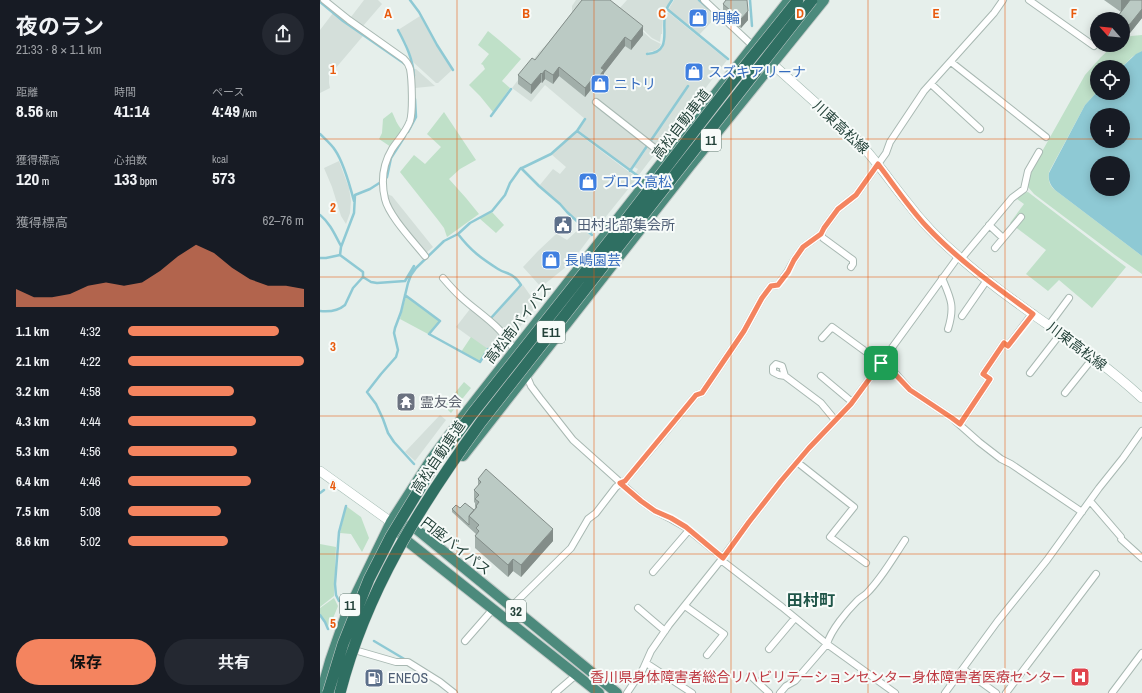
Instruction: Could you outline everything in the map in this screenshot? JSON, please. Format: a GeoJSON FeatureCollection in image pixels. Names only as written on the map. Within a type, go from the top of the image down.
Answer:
{"type":"FeatureCollection","features":[{"type":"Feature","properties":{"kind":"highway","name":"高松南バイパス"},"geometry":{"type":"LineString","coordinates":[[321,693],[346,615],[391,522],[432,458],[514,350],[789,0]]}},
{"type":"Feature","properties":{"kind":"highway","name":"11"},"geometry":{"type":"LineString","coordinates":[[753,46],[773,30],[797,0]]}},
{"type":"Feature","properties":{"kind":"highway","name":"高松自動車道"},"geometry":{"type":"LineString","coordinates":[[328,693],[343,644],[369,579],[391,536],[436,462],[797,0]]}},
{"type":"Feature","properties":{"kind":"highway","name":"11"},"geometry":{"type":"LineString","coordinates":[[773,64],[784,39],[814,0]]}},
{"type":"Feature","properties":{"kind":"highway","name":"高松自動車道"},"geometry":{"type":"LineString","coordinates":[[340,693],[353,649],[380,583],[409,529],[446,470],[480,422],[814,0]]}},
{"type":"Feature","properties":{"kind":"highway","name":"11"},"geometry":{"type":"LineString","coordinates":[[345,693],[358,650],[390,574],[407,541],[447,478],[690,166],[824,0]]}},
{"type":"Feature","properties":{"kind":"highway","name":"円座バイパス"},"geometry":{"type":"LineString","coordinates":[[391,522],[415,528],[617,693]]}},
{"type":"Feature","properties":{"kind":"highway","name":"円座バイパス"},"geometry":{"type":"LineString","coordinates":[[391,522],[407,541],[599,693]]}},
{"type":"Feature","properties":{"kind":"main road","name":"川東高松線"},"geometry":{"type":"LineString","coordinates":[[753,46],[857,140],[870,154],[925,225],[959,258],[1033,314],[1061,333],[1129,386],[1142,398]]}},
{"type":"Feature","properties":{"kind":"main road"},"geometry":{"type":"LineString","coordinates":[[320,471],[391,522]]}},
{"type":"Feature","properties":{"kind":"street"},"geometry":{"type":"LineString","coordinates":[[324,0],[331,2],[349,20],[404,59],[410,68],[412,115],[405,130],[388,157],[384,167],[384,198],[389,211],[425,256]]}},
{"type":"Feature","properties":{"kind":"street"},"geometry":{"type":"LineString","coordinates":[[704,0],[753,46]]}},
{"type":"Feature","properties":{"kind":"street"},"geometry":{"type":"LineString","coordinates":[[511,607],[571,548],[588,519],[596,513],[616,487],[625,481],[696,395],[702,393],[744,331],[762,298],[771,286],[778,285],[788,272],[803,247],[821,234],[838,209],[856,195],[886,153],[890,142],[924,91],[994,13],[1003,0]]}},
{"type":"Feature","properties":{"kind":"street"},"geometry":{"type":"LineString","coordinates":[[1029,0],[1090,43]]}},
{"type":"Feature","properties":{"kind":"street"},"geometry":{"type":"LineString","coordinates":[[951,62],[1046,137]]}},
{"type":"Feature","properties":{"kind":"street"},"geometry":{"type":"LineString","coordinates":[[931,84],[980,129]]}},
{"type":"Feature","properties":{"kind":"street"},"geometry":{"type":"LineString","coordinates":[[596,102],[666,157]]}},
{"type":"Feature","properties":{"kind":"street"},"geometry":{"type":"LineString","coordinates":[[627,693],[665,630],[722,559],[749,522],[797,462],[852,402],[942,278],[1012,198],[1024,189],[1028,171],[1039,152]]}},
{"type":"Feature","properties":{"kind":"street"},"geometry":{"type":"LineString","coordinates":[[995,248],[1021,217]]}},
{"type":"Feature","properties":{"kind":"street"},"geometry":{"type":"LineString","coordinates":[[989,226],[1003,238]]}},
{"type":"Feature","properties":{"kind":"street"},"geometry":{"type":"LineString","coordinates":[[821,234],[823,238],[853,260],[851,267]]}},
{"type":"Feature","properties":{"kind":"street"},"geometry":{"type":"LineString","coordinates":[[443,278],[463,299],[500,330],[511,343],[531,386],[573,440],[641,501],[655,511],[671,518],[689,530],[722,559],[827,644],[895,693]]}},
{"type":"Feature","properties":{"kind":"street"},"geometry":{"type":"LineString","coordinates":[[942,278],[951,298],[952,317],[948,328]]}},
{"type":"Feature","properties":{"kind":"street"},"geometry":{"type":"LineString","coordinates":[[962,316],[987,280]]}},
{"type":"Feature","properties":{"kind":"street"},"geometry":{"type":"LineString","coordinates":[[1049,325],[1069,298]]}},
{"type":"Feature","properties":{"kind":"street"},"geometry":{"type":"LineString","coordinates":[[960,424],[990,379],[983,374],[1004,343],[1008,346],[1033,314]]}},
{"type":"Feature","properties":{"kind":"street"},"geometry":{"type":"LineString","coordinates":[[822,338],[832,327],[895,374],[910,390],[960,424],[1001,460],[1011,464],[1082,512]]}},
{"type":"Feature","properties":{"kind":"street"},"geometry":{"type":"LineString","coordinates":[[1030,373],[1061,333]]}},
{"type":"Feature","properties":{"kind":"street"},"geometry":{"type":"LineString","coordinates":[[1065,393],[1093,358]]}},
{"type":"Feature","properties":{"kind":"street"},"geometry":{"type":"LineString","coordinates":[[785,376],[821,403],[835,420]]}},
{"type":"Feature","properties":{"kind":"street"},"geometry":{"type":"LineString","coordinates":[[822,376],[852,402]]}},
{"type":"Feature","properties":{"kind":"street"},"geometry":{"type":"LineString","coordinates":[[945,693],[997,622],[1047,560],[1142,431]]}},
{"type":"Feature","properties":{"kind":"street"},"geometry":{"type":"LineString","coordinates":[[797,462],[854,507],[830,537],[866,563]]}},
{"type":"Feature","properties":{"kind":"street"},"geometry":{"type":"LineString","coordinates":[[1090,501],[1121,539],[1142,557]]}},
{"type":"Feature","properties":{"kind":"street"},"geometry":{"type":"LineString","coordinates":[[654,572],[689,530]]}},
{"type":"Feature","properties":{"kind":"street"},"geometry":{"type":"LineString","coordinates":[[780,693],[786,686],[795,681],[827,644],[829,636],[848,611],[867,593],[885,570],[905,540]]}},
{"type":"Feature","properties":{"kind":"street"},"geometry":{"type":"LineString","coordinates":[[1006,693],[1096,574]]}},
{"type":"Feature","properties":{"kind":"street"},"geometry":{"type":"LineString","coordinates":[[684,606],[724,634],[708,655]]}},
{"type":"Feature","properties":{"kind":"street"},"geometry":{"type":"LineString","coordinates":[[638,608],[665,630]]}},
{"type":"Feature","properties":{"kind":"street"},"geometry":{"type":"LineString","coordinates":[[465,641],[493,609]]}},
{"type":"Feature","properties":{"kind":"street"},"geometry":{"type":"LineString","coordinates":[[769,649],[795,618]]}},
{"type":"Feature","properties":{"kind":"street"},"geometry":{"type":"LineString","coordinates":[[358,650],[396,662],[408,662],[440,682],[454,693]]}},
{"type":"Feature","properties":{"kind":"street"},"geometry":{"type":"LineString","coordinates":[[1112,693],[1142,653]]}},
{"type":"Feature","properties":{"kind":"street"},"geometry":{"type":"LineString","coordinates":[[646,663],[692,693]]}},
{"type":"Feature","properties":{"kind":"street"},"geometry":{"type":"LineString","coordinates":[[963,669],[996,693]]}},
{"type":"Feature","properties":{"kind":"street"},"geometry":{"type":"LineString","coordinates":[[555,693],[576,675]]}},
{"type":"Feature","properties":{"kind":"street"},"geometry":{"type":"LineString","coordinates":[[750,675],[769,693]]}},
{"type":"Feature","properties":{"kind":"shaded area"},"geometry":{"type":"Polygon","coordinates":[[[364,0],[378,0],[382,4],[363,26],[351,17],[364,0]]]}},
{"type":"Feature","properties":{"kind":"shaded area","name":"ニトリ"},"geometry":{"type":"Polygon","coordinates":[[[576,0],[605,0],[634,23],[651,39],[661,44],[659,48],[648,52],[648,54],[655,53],[663,47],[665,41],[665,17],[668,12],[727,60],[638,176],[635,174],[638,169],[634,167],[646,150],[630,170],[577,130],[585,119],[545,85],[531,102],[512,88],[539,52],[560,31],[572,22],[572,6],[576,0]]]}},
{"type":"Feature","properties":{"kind":"shaded area"},"geometry":{"type":"Polygon","coordinates":[[[627,0],[672,0],[664,11],[660,42],[652,38],[636,23],[618,10],[627,0]]]}},
{"type":"Feature","properties":{"kind":"shaded area","name":"明輪"},"geometry":{"type":"Polygon","coordinates":[[[674,0],[698,0],[716,17],[699,35],[668,10],[674,0]]]}},
{"type":"Feature","properties":{"kind":"shaded area"},"geometry":{"type":"Polygon","coordinates":[[[333,13],[363,36],[329,76],[330,88],[320,93],[320,30],[333,13]]]}},
{"type":"Feature","properties":{"kind":"shaded area"},"geometry":{"type":"Polygon","coordinates":[[[420,16],[452,70],[438,83],[436,83],[413,62],[406,43],[398,30],[420,16]]]}},
{"type":"Feature","properties":{"kind":"shaded area"},"geometry":{"type":"Polygon","coordinates":[[[414,69],[416,69],[435,86],[415,88],[414,69]]]}},
{"type":"Feature","properties":{"kind":"shaded area","name":"ブロス高松"},"geometry":{"type":"Polygon","coordinates":[[[576,132],[637,178],[592,234],[567,212],[561,204],[539,186],[553,169],[560,174],[566,167],[551,154],[576,132]]]}},
{"type":"Feature","properties":{"kind":"shaded area"},"geometry":{"type":"Polygon","coordinates":[[[339,161],[349,188],[351,201],[350,213],[346,224],[341,216],[324,168],[339,161]]]}},
{"type":"Feature","properties":{"kind":"shaded area"},"geometry":{"type":"Polygon","coordinates":[[[387,194],[392,196],[433,247],[426,253],[393,212],[387,194]]]}},
{"type":"Feature","properties":{"kind":"shaded area","name":"長嶋園芸"},"geometry":{"type":"Polygon","coordinates":[[[581,227],[591,236],[567,268],[566,267],[541,287],[523,267],[555,235],[557,234],[567,240],[581,227]]]}},
{"type":"Feature","properties":{"kind":"shaded area"},"geometry":{"type":"Polygon","coordinates":[[[523,285],[537,305],[511,338],[491,318],[523,285]]]}},
{"type":"Feature","properties":{"kind":"shaded area"},"geometry":{"type":"Polygon","coordinates":[[[470,309],[480,316],[503,338],[492,353],[456,327],[470,309]]]}},
{"type":"Feature","properties":{"kind":"shaded area"},"geometry":{"type":"Polygon","coordinates":[[[440,415],[446,420],[415,461],[405,452],[440,415]]]}},
{"type":"Feature","properties":{"kind":"green space"},"geometry":{"type":"Polygon","coordinates":[[[488,31],[521,59],[502,81],[510,88],[493,112],[469,85],[485,69],[481,64],[489,54],[478,45],[488,31]]]}},
{"type":"Feature","properties":{"kind":"green space"},"geometry":{"type":"Polygon","coordinates":[[[1142,35],[1142,51],[1129,60],[1098,60],[1106,52],[1130,52],[1131,36],[1142,35]]]}},
{"type":"Feature","properties":{"kind":"green space"},"geometry":{"type":"Polygon","coordinates":[[[1090,69],[1090,100],[1085,105],[1049,172],[1049,182],[1055,190],[1142,256],[1142,274],[1034,194],[1028,187],[1029,178],[1035,164],[1085,75],[1090,69]]]}},
{"type":"Feature","properties":{"kind":"green space"},"geometry":{"type":"Polygon","coordinates":[[[392,112],[402,130],[391,147],[379,139],[382,133],[383,119],[392,112]]]}},
{"type":"Feature","properties":{"kind":"green space"},"geometry":{"type":"Polygon","coordinates":[[[444,112],[476,160],[460,169],[449,179],[479,214],[447,237],[444,228],[400,172],[414,155],[425,164],[441,147],[427,134],[444,112]]]}},
{"type":"Feature","properties":{"kind":"green space"},"geometry":{"type":"Polygon","coordinates":[[[1028,192],[1126,267],[1092,308],[1059,280],[1048,291],[1026,274],[1046,250],[1010,223],[1024,204],[1017,199],[1023,193],[1028,192]]]}},
{"type":"Feature","properties":{"kind":"green space"},"geometry":{"type":"Polygon","coordinates":[[[492,212],[504,225],[496,233],[479,218],[492,212]]]}},
{"type":"Feature","properties":{"kind":"green space"},"geometry":{"type":"Polygon","coordinates":[[[406,296],[440,321],[428,334],[400,319],[406,296]]]}},
{"type":"Feature","properties":{"kind":"green space"},"geometry":{"type":"Polygon","coordinates":[[[471,337],[488,349],[479,362],[461,352],[471,337]]]}},
{"type":"Feature","properties":{"kind":"green space"},"geometry":{"type":"Polygon","coordinates":[[[464,382],[471,388],[451,413],[444,406],[464,382]]]}},
{"type":"Feature","properties":{"kind":"green space"},"geometry":{"type":"Polygon","coordinates":[[[346,506],[361,517],[369,538],[362,552],[351,534],[340,533],[346,506]]]}},
{"type":"Feature","properties":{"kind":"green space"},"geometry":{"type":"Polygon","coordinates":[[[320,544],[336,547],[334,596],[320,607],[320,544]]]}},
{"type":"Feature","properties":{"kind":"green space"},"geometry":{"type":"Polygon","coordinates":[[[334,598],[338,606],[329,628],[320,614],[320,608],[334,598]]]}},
{"type":"Feature","properties":{"kind":"water"},"geometry":{"type":"Polygon","coordinates":[[[1142,51],[1142,256],[1055,190],[1049,180],[1049,173],[1085,105],[1090,100],[1130,100],[1130,60],[1142,51]]]}},
{"type":"Feature","properties":{"kind":"building"},"geometry":{"type":"Polygon","coordinates":[[[582,0],[610,0],[643,26],[631,41],[625,37],[601,68],[604,70],[596,80],[593,78],[585,88],[559,67],[553,75],[545,70],[531,85],[518,75],[532,58],[535,60],[582,0]]]}},
{"type":"Feature","properties":{"kind":"building"},"geometry":{"type":"Polygon","coordinates":[[[726,0],[747,0],[748,11],[741,19],[739,18],[723,4],[726,0]]]}},
{"type":"Feature","properties":{"kind":"building"},"geometry":{"type":"Polygon","coordinates":[[[1130,0],[1142,0],[1142,9],[1130,24],[1130,12],[1121,12],[1130,0]]]}},
{"type":"Feature","properties":{"kind":"building"},"geometry":{"type":"Polygon","coordinates":[[[486,469],[553,529],[521,565],[513,559],[508,565],[475,536],[479,531],[476,528],[479,525],[469,516],[477,507],[476,506],[479,502],[475,499],[479,495],[474,490],[481,482],[478,479],[486,469]]]}},
{"type":"Feature","properties":{"kind":"building"},"geometry":{"type":"Polygon","coordinates":[[[465,503],[474,510],[469,516],[469,525],[452,509],[456,505],[460,508],[465,503]]]}},
{"type":"Feature","properties":{"kind":"waterway"},"geometry":{"type":"LineString","coordinates":[[410,0],[419,12],[453,70]]}},
{"type":"Feature","properties":{"kind":"waterway"},"geometry":{"type":"LineString","coordinates":[[647,54],[661,49],[664,38],[667,8],[672,0]]}},
{"type":"Feature","properties":{"kind":"waterway"},"geometry":{"type":"LineString","coordinates":[[699,0],[708,8]]}},
{"type":"Feature","properties":{"kind":"waterway"},"geometry":{"type":"LineString","coordinates":[[750,0],[752,26]]}},
{"type":"Feature","properties":{"kind":"waterway"},"geometry":{"type":"LineString","coordinates":[[320,2],[343,21],[405,64]]}},
{"type":"Feature","properties":{"kind":"waterway"},"geometry":{"type":"LineString","coordinates":[[667,9],[728,59]]}},
{"type":"Feature","properties":{"kind":"waterway"},"geometry":{"type":"LineString","coordinates":[[398,30],[411,58],[414,76]]}},
{"type":"Feature","properties":{"kind":"waterway"},"geometry":{"type":"LineString","coordinates":[[630,171],[688,86]]}},
{"type":"Feature","properties":{"kind":"waterway"},"geometry":{"type":"LineString","coordinates":[[491,116],[511,89]]}},
{"type":"Feature","properties":{"kind":"waterway"},"geometry":{"type":"LineString","coordinates":[[408,132],[416,117],[415,99]]}},
{"type":"Feature","properties":{"kind":"waterway"},"geometry":{"type":"LineString","coordinates":[[414,464],[388,433],[376,404],[367,392],[396,357],[398,350],[394,333],[411,275],[416,268],[444,241],[458,234],[470,223],[492,211],[505,195],[510,183],[520,169],[551,154],[577,131],[585,119]]}},
{"type":"Feature","properties":{"kind":"waterway"},"geometry":{"type":"LineString","coordinates":[[577,131],[638,176]]}},
{"type":"Feature","properties":{"kind":"waterway"},"geometry":{"type":"LineString","coordinates":[[320,134],[332,146],[338,155],[354,201]]}},
{"type":"Feature","properties":{"kind":"waterway"},"geometry":{"type":"LineString","coordinates":[[320,258],[340,255],[341,247],[354,213],[355,195],[370,189],[387,177],[391,158],[405,136]]}},
{"type":"Feature","properties":{"kind":"waterway"},"geometry":{"type":"LineString","coordinates":[[521,168],[592,235]]}},
{"type":"Feature","properties":{"kind":"waterway"},"geometry":{"type":"LineString","coordinates":[[320,215],[329,225],[341,246]]}},
{"type":"Feature","properties":{"kind":"waterway"},"geometry":{"type":"LineString","coordinates":[[458,234],[476,254],[499,270],[513,276],[521,285],[491,318]]}},
{"type":"Feature","properties":{"kind":"waterway"},"geometry":{"type":"LineString","coordinates":[[320,311],[333,311],[345,305],[353,288],[363,277],[363,272],[340,255]]}},
{"type":"Feature","properties":{"kind":"waterway"},"geometry":{"type":"LineString","coordinates":[[363,277],[371,282],[377,283],[405,281],[414,266]]}},
{"type":"Feature","properties":{"kind":"waterway"},"geometry":{"type":"LineString","coordinates":[[405,295],[440,321],[429,334],[480,362],[488,349],[497,357]]}},
{"type":"Feature","properties":{"kind":"waterway"},"geometry":{"type":"LineString","coordinates":[[320,493],[324,490]]}},
{"type":"Feature","properties":{"kind":"waterway"},"geometry":{"type":"LineString","coordinates":[[339,601],[336,595],[335,584],[339,532],[346,506]]}},
{"type":"Feature","properties":{"kind":"waterway"},"geometry":{"type":"LineString","coordinates":[[320,615],[328,629]]}},
{"type":"Feature","properties":{"kind":"waterway"},"geometry":{"type":"LineString","coordinates":[[374,641],[406,660]]}},
{"type":"Feature","properties":{"kind":"place","name":"明輪"},"geometry":{"type":"Point","coordinates":[698,18]}},
{"type":"Feature","properties":{"kind":"place","name":"スズキアリーナ"},"geometry":{"type":"Point","coordinates":[694,72]}},
{"type":"Feature","properties":{"kind":"place","name":"ニトリ"},"geometry":{"type":"Point","coordinates":[600,84]}},
{"type":"Feature","properties":{"kind":"place","name":"ブロス高松"},"geometry":{"type":"Point","coordinates":[588,182]}},
{"type":"Feature","properties":{"kind":"place","name":"田村北部集会所"},"geometry":{"type":"Point","coordinates":[563,225]}},
{"type":"Feature","properties":{"kind":"place","name":"長嶋園芸"},"geometry":{"type":"Point","coordinates":[551,260]}},
{"type":"Feature","properties":{"kind":"place","name":"霊友会"},"geometry":{"type":"Point","coordinates":[406,402]}},
{"type":"Feature","properties":{"kind":"place","name":"香川県身体障害者総合リハビリテーションセンター身体障害者医療センター"},"geometry":{"type":"Point","coordinates":[1080,677]}},
{"type":"Feature","properties":{"kind":"place","name":"ENEOS"},"geometry":{"type":"Point","coordinates":[374,678]}},
{"type":"Feature","properties":{"kind":"district","name":"田村町"},"geometry":{"type":"Point","coordinates":[811,600]}},
{"type":"Feature","properties":{"kind":"route"},"geometry":{"type":"LineString","coordinates":[[878,164],[906,202],[925,225],[941,241],[979,274],[1033,314],[1008,346],[1004,343],[983,374],[990,379],[960,424],[910,390],[895,374],[881,363],[851,404],[809,448],[781,481],[723,558],[686,527],[655,511],[620,483],[625,481],[696,395],[702,393],[744,331],[762,298],[771,286],[778,285],[788,272],[803,247],[821,234],[838,209],[856,195],[878,164]]}}]}
